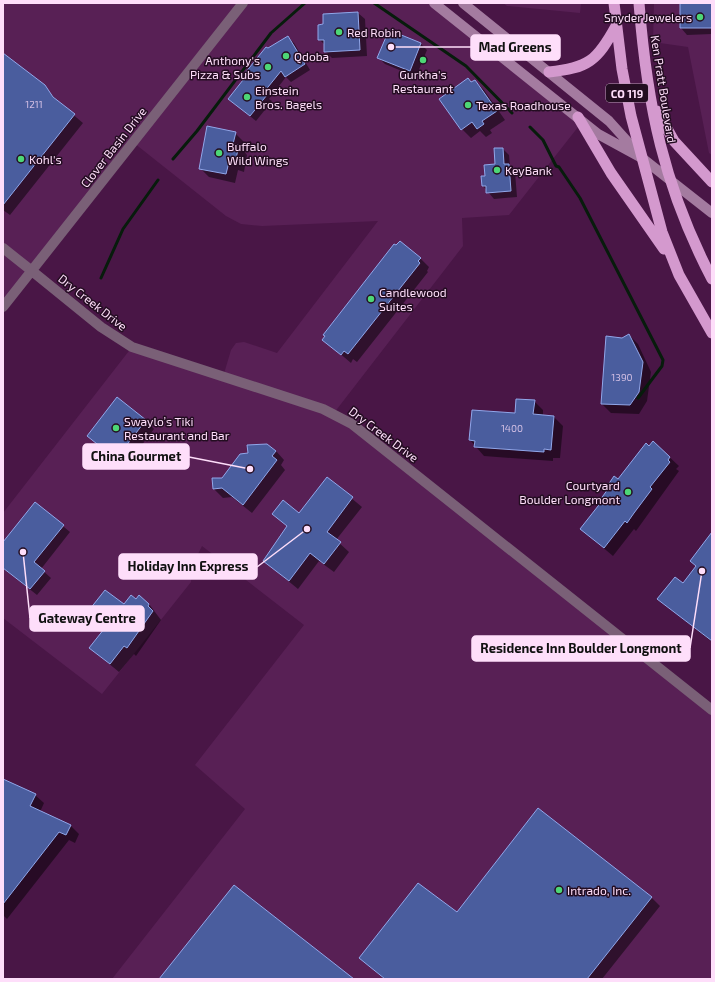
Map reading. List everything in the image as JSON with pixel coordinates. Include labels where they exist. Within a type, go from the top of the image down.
[{"type":"highway","name":"CO 119","points":[[614,3],[622,69],[654,206],[673,261],[696,307],[712,333]]},
{"type":"highway","name":"Ken Pratt Boulevard","points":[[639,3],[648,88],[654,124],[669,179]]},
{"type":"highway","points":[[549,72],[576,68],[586,64],[599,53],[616,26]]},
{"type":"highway","points":[[648,88],[660,119],[667,132],[712,182]]},
{"type":"highway","points":[[578,117],[611,173],[673,261]]},
{"type":"highway","name":"CO 119","points":[[669,179],[683,219],[712,279]]},
{"type":"main road","points":[[434,3],[598,134],[642,158],[712,213]]},
{"type":"main road","points":[[463,3],[609,120],[642,158]]},
{"type":"street","name":"Clover Basin Drive","points":[[3,307],[243,3]]},
{"type":"street","name":"Dry Creek Drive","points":[[3,248],[101,327],[132,347],[323,409],[352,424],[712,710]]},
{"type":"shaded area","points":[[3,3],[243,3],[3,307]]},
{"type":"shaded area","points":[[245,3],[433,3],[582,122],[509,215],[462,218],[463,246],[334,413],[712,710],[712,979],[112,979],[245,809],[195,765],[304,625],[202,546],[192,566],[191,582],[102,694],[3,618],[3,513],[132,347],[223,377],[231,350],[236,343],[244,342],[277,353],[378,221],[262,226],[241,224],[226,216],[134,143]]},
{"type":"shaded area","points":[[503,3],[581,3],[580,13],[507,6]]},
{"type":"shaded area","points":[[654,3],[712,3],[712,155],[709,153],[688,47],[653,42]]},
{"type":"building","points":[[680,3],[712,3],[712,28],[680,28]]},
{"type":"building","name":"Red Robin","points":[[358,12],[360,50],[324,52],[324,40],[318,40],[318,25],[323,24],[323,14]]},
{"type":"building","points":[[389,30],[421,43],[410,71],[377,58]]},
{"type":"building","points":[[288,36],[305,64],[285,77],[281,71],[264,92],[267,95],[250,116],[228,99],[243,80],[241,78],[266,47],[268,48]]},
{"type":"building","name":"Kohl's","points":[[3,53],[45,85],[53,97],[75,114],[3,205]]},
{"type":"building","name":"Texas Roadhouse","points":[[468,78],[471,82],[475,80],[497,111],[482,121],[484,124],[477,129],[472,122],[461,130],[439,99]]},
{"type":"building","name":"Buffalo Wild Wings","points":[[207,126],[236,132],[233,144],[239,145],[235,163],[229,162],[226,174],[199,169]]},
{"type":"building","name":"KeyBank","points":[[494,148],[503,148],[504,164],[509,164],[511,191],[486,193],[486,186],[482,186],[481,176],[485,176],[484,165],[495,164]]},
{"type":"building","name":"Candlewood Suites","points":[[400,241],[421,258],[418,261],[420,263],[348,354],[344,351],[341,355],[322,340],[325,336],[323,335],[394,244],[396,245]]},
{"type":"building","points":[[629,334],[643,362],[639,392],[630,405],[601,404],[606,336],[622,338]]},
{"type":"building","name":"Swaylo’s Tiki Restaurant and Bar","points":[[117,397],[146,420],[116,459],[87,436]]},
{"type":"building","points":[[516,399],[535,400],[533,414],[554,416],[551,450],[544,449],[544,452],[474,447],[475,441],[469,440],[472,410],[515,413]]},
{"type":"building","name":"Courtyard Boulder Longmont","points":[[653,441],[670,457],[668,460],[670,462],[650,487],[652,489],[627,523],[625,521],[604,548],[580,529],[602,501],[600,500],[608,489],[606,488],[614,476],[618,479],[646,443],[649,446]]},
{"type":"building","points":[[267,444],[276,451],[272,456],[277,460],[243,505],[222,488],[213,489],[212,478],[222,478],[240,454],[248,453],[247,445]]},
{"type":"building","points":[[327,477],[353,497],[327,532],[341,542],[324,564],[310,553],[289,581],[263,561],[287,526],[272,514],[283,500],[299,513]]},
{"type":"building","points":[[35,502],[64,525],[34,562],[45,571],[30,589],[3,568],[3,542]]},
{"type":"building","points":[[712,532],[712,641],[657,599],[675,577],[683,583],[696,566],[690,561]]},
{"type":"building","points":[[105,590],[124,604],[131,595],[136,599],[139,595],[149,604],[148,606],[153,611],[127,648],[124,646],[110,664],[89,648],[108,624],[90,609]]},
{"type":"building","points":[[3,779],[36,794],[30,806],[71,825],[66,835],[59,832],[3,904]]},
{"type":"building","name":"Intrado, Inc.","points":[[538,808],[652,897],[587,979],[385,979],[359,958],[418,883],[457,912]]},
{"type":"building","points":[[234,885],[354,979],[159,979]]},
{"type":"waterway","points":[[173,159],[197,131],[271,33],[305,3]]},
{"type":"waterway","points":[[374,3],[466,66],[512,113]]},
{"type":"waterway","points":[[530,127],[543,140],[556,166],[559,167],[580,198],[663,360],[662,366],[638,398]]},
{"type":"waterway","points":[[101,278],[123,229],[158,180]]},
{"type":"place","name":"Snyder Jewelers","points":[[700,17]]},
{"type":"place","name":"Red Robin","points":[[339,32]]},
{"type":"place","name":"Mad Greens","points":[[391,47]]},
{"type":"place","name":"Qdoba","points":[[286,56]]},
{"type":"place","name":"Gurkha's Restaurant","points":[[423,60]]},
{"type":"place","name":"Anthony's Pizza & Subs","points":[[268,67]]},
{"type":"place","name":"Einstein Bros. Bagels","points":[[247,97]]},
{"type":"place","name":"Texas Roadhouse","points":[[468,105]]},
{"type":"place","name":"Buffalo Wild Wings","points":[[219,153]]},
{"type":"place","name":"Kohl's","points":[[21,159]]},
{"type":"place","name":"KeyBank","points":[[497,170]]},
{"type":"place","name":"Candlewood Suites","points":[[371,299]]},
{"type":"place","name":"Swaylo’s Tiki Restaurant and Bar","points":[[116,428]]},
{"type":"place","name":"China Gourmet","points":[[250,469]]},
{"type":"place","name":"Courtyard Boulder Longmont","points":[[628,492]]},
{"type":"place","name":"Holiday Inn Express","points":[[307,529]]},
{"type":"place","name":"Gateway Centre","points":[[23,552]]},
{"type":"place","name":"Residence Inn Boulder Longmont","points":[[702,571]]},
{"type":"place","name":"Intrado, Inc.","points":[[559,890]]}]
